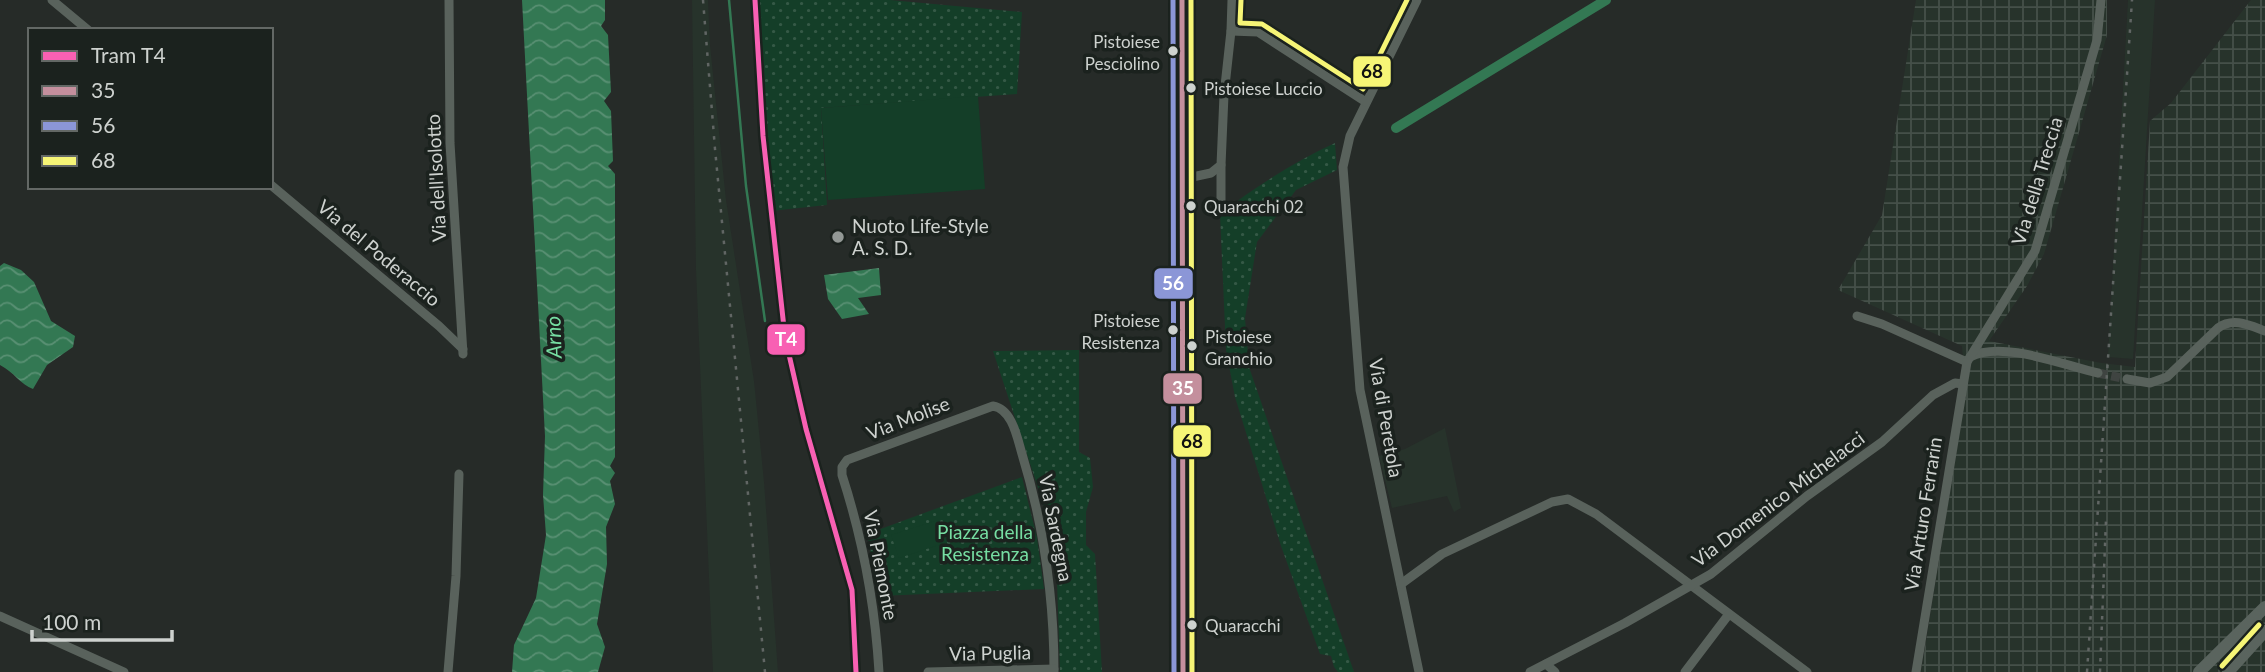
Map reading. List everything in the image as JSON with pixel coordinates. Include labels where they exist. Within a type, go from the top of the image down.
[{"type":"main road","points":[[1182,0],[1183,672]]},
{"type":"main road","points":[[2199,672],[2265,607]]},
{"type":"main road","points":[[2228,672],[2265,631]]},
{"type":"street","points":[[52,0],[86,28]]},
{"type":"street","name":"Via dell'Isolotto","points":[[449,0],[450,143],[463,351]]},
{"type":"street","points":[[1221,207],[1224,95],[1231,31],[1231,0]]},
{"type":"street","name":"Via di Peretola","points":[[1417,0],[1347,142],[1343,167],[1360,390],[1419,672]]},
{"type":"street","name":"Via della Treccia","points":[[1968,359],[2035,251],[2097,40],[2101,0]]},
{"type":"street","points":[[1231,31],[1258,32],[1366,102]]},
{"type":"street","points":[[1183,179],[1211,173],[1221,165]]},
{"type":"street","name":"Via del Poderaccio","points":[[273,187],[439,326],[463,351]]},
{"type":"street","points":[[1857,316],[1968,359],[1990,351],[2012,352],[2098,373]]},
{"type":"street","points":[[2127,379],[2150,383],[2167,377],[2218,328],[2227,323],[2242,323],[2265,331]]},
{"type":"street","name":"Via Arturo Ferrarin","points":[[1916,672],[1968,359]]},
{"type":"street","name":"Via Domenico Michelacci","points":[[1530,672],[1625,623],[1711,574],[1808,494],[1882,442],[1933,395],[1955,383],[1963,384]]},
{"type":"street","name":"Via Molise","points":[[842,467],[847,460],[989,406]]},
{"type":"street","name":"Via Sardegna","points":[[989,406],[1001,408],[1010,421],[1037,508],[1051,590],[1054,670]]},
{"type":"street","name":"Via Piemonte","points":[[842,467],[870,584],[879,672]]},
{"type":"street","points":[[448,672],[455,588],[459,474]]},
{"type":"street","points":[[1401,584],[1442,554],[1518,516],[1563,499],[1596,513],[1807,672]]},
{"type":"street","points":[[1685,672],[1729,614]]},
{"type":"street","points":[[0,616],[124,672]]},
{"type":"street","points":[[1546,664],[1555,672]]},
{"type":"street","name":"Via Puglia","points":[[928,672],[1054,670]]},
{"type":"shaded area","points":[[692,0],[708,0],[726,200],[754,381],[778,672],[713,672],[696,270]]},
{"type":"shaded area","points":[[1916,0],[2107,0],[2107,35],[2044,254],[2027,286],[1989,341],[2135,367],[2150,121],[2171,103],[2251,0],[2265,0],[2265,672],[1921,672],[1966,393],[1962,346],[1838,290],[1882,215]]},
{"type":"shaded area","points":[[2128,0],[2155,0],[2133,359],[2108,357]]},
{"type":"shaded area","points":[[1445,428],[1461,508],[1454,512],[1447,496],[1392,508],[1379,456],[1405,449]]},
{"type":"green space","points":[[755,0],[890,0],[1022,12],[1017,94],[821,108],[827,205],[771,211],[763,136]]},
{"type":"green space","points":[[978,96],[985,189],[828,200],[821,108]]},
{"type":"green space","points":[[1335,143],[1337,170],[1296,190],[1257,242],[1245,318],[1249,367],[1354,672],[1338,672],[1331,656],[1320,654],[1281,546],[1235,397],[1226,350],[1220,214],[1276,175]]},
{"type":"green space","points":[[1079,350],[1079,452],[1090,458],[1093,487],[1086,512],[1086,545],[1095,554],[1102,672],[1060,672],[1057,580],[1045,509],[993,351]]},
{"type":"green space","name":"Piazza della Resistenza","points":[[1022,477],[1037,538],[1044,589],[880,596],[867,534]]},
{"type":"green space","points":[[938,520],[945,543],[899,558],[891,535]]},
{"type":"water","name":"Arno","points":[[522,0],[605,0],[605,20],[601,26],[608,35],[611,92],[604,101],[611,111],[613,161],[608,166],[615,174],[615,457],[610,466],[615,473],[610,481],[615,504],[606,527],[607,564],[597,624],[605,647],[598,672],[512,672],[514,645],[536,598],[546,535],[543,495],[545,436]]},
{"type":"water","points":[[4,263],[21,270],[34,282],[51,321],[75,336],[73,347],[47,365],[33,389],[0,365],[0,266]]},
{"type":"water","points":[[879,268],[881,295],[858,298],[869,314],[842,319],[828,299],[824,275]]},
{"type":"waterway","points":[[729,0],[746,186],[765,321]]},
{"type":"waterway","points":[[1396,128],[1606,0]]},
{"type":"tunnel","points":[[2098,373],[2127,379]]},
{"type":"railway","points":[[703,0],[765,672]]},
{"type":"railway","points":[[2087,672],[2132,0]]},
{"type":"railway","points":[[2100,672],[2106,520]]},
{"type":"tram line","name":"T4","points":[[755,0],[763,136],[785,337],[806,429],[852,590],[856,672]]},
{"type":"transit line","name":"56","points":[[1173,0],[1174,672]]},
{"type":"transit line","name":"35","points":[[1182,0],[1183,672]]},
{"type":"transit line","name":"68","points":[[1191,0],[1192,672]]},
{"type":"transit line","name":"68","points":[[1241,0],[1240,23],[1262,24],[1363,89],[1407,0]]},
{"type":"transit line","name":"68","points":[[2222,666],[2259,625]]},
{"type":"place","name":"Pistoiese Pesciolino","points":[[1173,51]]},
{"type":"place","name":"Pistoiese Luccio","points":[[1191,88]]},
{"type":"place","name":"Quaracchi 02","points":[[1191,206]]},
{"type":"place","name":"Nuoto Life-Style A. S. D.","points":[[838,237]]},
{"type":"place","name":"Pistoiese Resistenza","points":[[1173,330]]},
{"type":"place","name":"Pistoiese Granchio","points":[[1192,346]]},
{"type":"place","name":"Quaracchi","points":[[1192,625]]}]
